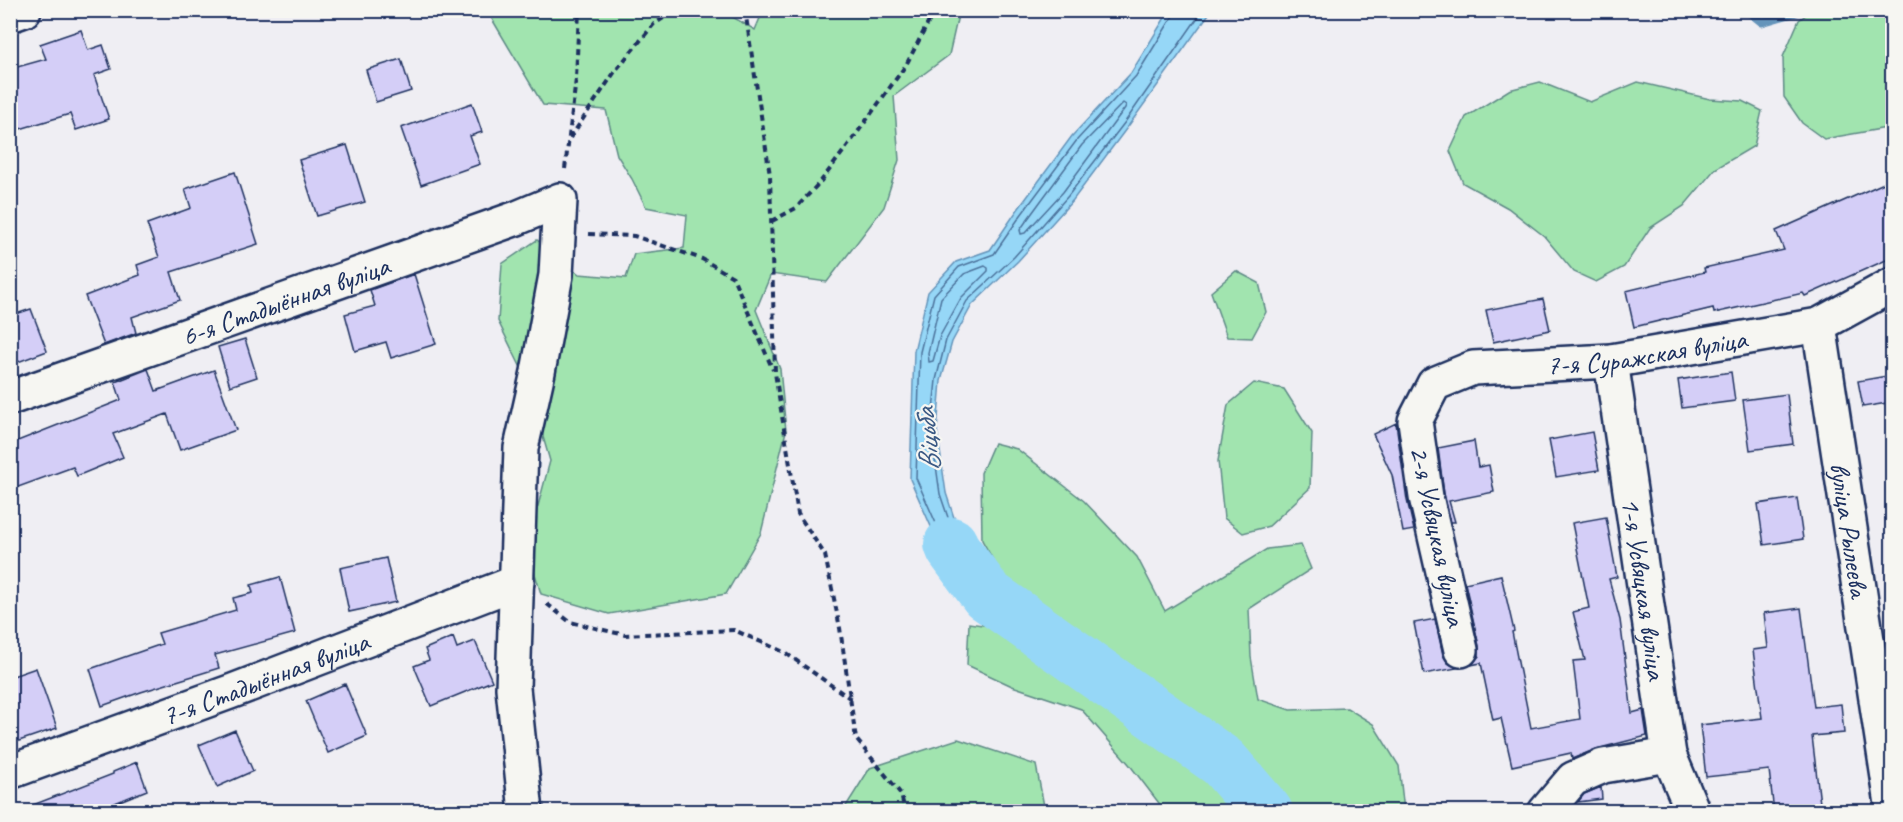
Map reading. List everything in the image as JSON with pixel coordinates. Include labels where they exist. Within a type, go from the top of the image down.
[{"type":"street","points":[[10,15],[24,10]]},
{"type":"street","points":[[526,812],[513,688],[521,448],[556,275],[561,200]]},
{"type":"street","name":"6-я Стадыённая вуліца","points":[[10,398],[517,218],[561,200]]},
{"type":"street","name":"7-я Суражская вуліца","points":[[1415,422],[1434,384],[1473,368],[1611,361],[1820,325],[1893,285]]},
{"type":"street","name":"вуліца Рылеева","points":[[1820,325],[1893,804]]},
{"type":"street","name":"1-я Усвяцкая вуліца","points":[[1611,361],[1669,755],[1693,812]]},
{"type":"street","name":"2-я Усвяцкая вуліца","points":[[1415,422],[1426,497],[1461,650]]},
{"type":"street","name":"7-я Стадыённая вуліца","points":[[10,772],[230,692],[517,582]]},
{"type":"street","points":[[1545,812],[1573,779],[1603,766],[1669,755]]},
{"type":"path","points":[[561,200],[576,79],[579,10]]},
{"type":"path","points":[[568,140],[616,70],[654,24],[676,10]]},
{"type":"path","points":[[745,10],[770,175],[774,373],[798,514],[825,555],[840,628],[856,739],[901,794],[905,812]]},
{"type":"path","points":[[772,221],[796,208],[821,181],[906,65],[935,10]]},
{"type":"path","points":[[558,232],[634,236],[702,259],[733,277],[774,373]]},
{"type":"path","points":[[517,582],[570,622],[625,635],[734,630],[784,652],[850,699]]},
{"type":"green space","points":[[494,10],[724,10],[755,30],[763,11],[959,11],[949,55],[894,96],[899,160],[884,207],[827,282],[771,274],[756,310],[780,369],[786,431],[761,533],[726,594],[609,614],[541,594],[527,547],[550,461],[526,378],[498,321],[502,264],[537,240],[579,274],[626,278],[634,254],[684,248],[687,215],[646,207],[617,155],[606,110],[543,105],[492,19]]},
{"type":"green space","points":[[1811,11],[1892,11],[1892,127],[1824,139],[1802,123],[1784,97],[1783,57],[1799,20]]},
{"type":"green space","points":[[1540,82],[1590,102],[1638,82],[1710,99],[1742,101],[1762,111],[1754,146],[1715,169],[1684,206],[1650,228],[1624,267],[1596,282],[1574,272],[1544,236],[1508,208],[1463,183],[1450,151],[1466,117],[1509,90]]},
{"type":"green space","points":[[1236,271],[1259,283],[1266,312],[1252,338],[1227,337],[1211,292]]},
{"type":"green space","points":[[1254,383],[1284,389],[1312,433],[1310,488],[1269,526],[1243,533],[1224,518],[1218,461],[1228,405]]},
{"type":"green space","points":[[994,443],[1017,449],[1084,501],[1137,557],[1165,611],[1267,549],[1301,545],[1311,569],[1249,609],[1251,657],[1258,699],[1290,710],[1347,708],[1373,724],[1399,766],[1404,811],[1165,811],[1129,764],[1081,709],[1012,686],[967,665],[969,623],[989,626],[1006,619],[1010,590],[982,540],[981,473]]},
{"type":"green space","points":[[958,739],[1036,765],[1045,811],[843,811],[870,768]]},
{"type":"water","points":[[1169,11],[1211,11],[1073,200],[1018,261],[972,305],[952,342],[941,381],[937,430],[946,493],[960,536],[983,563],[999,595],[988,615],[945,558],[910,479],[914,351],[928,292],[956,262],[990,250],[1072,136],[1131,73]]},
{"type":"building","points":[[81,30],[88,50],[103,45],[111,69],[94,75],[109,119],[76,130],[70,114],[10,132],[10,69],[46,59],[40,44]]},
{"type":"building","points":[[401,59],[411,91],[376,102],[366,70]]},
{"type":"building","points":[[472,103],[482,132],[470,136],[480,164],[421,185],[401,128]]},
{"type":"building","points":[[347,145],[365,202],[317,216],[299,160]]},
{"type":"building","points":[[235,172],[258,244],[171,272],[180,300],[132,317],[136,333],[104,345],[85,296],[140,275],[137,265],[159,257],[147,224],[191,208],[185,189]]},
{"type":"building","points":[[1893,179],[1893,257],[1805,296],[1803,293],[1714,313],[1713,308],[1634,327],[1626,291],[1705,272],[1704,268],[1784,250],[1776,231]]},
{"type":"building","points":[[414,274],[436,344],[391,358],[386,342],[355,351],[345,314],[375,306],[370,290]]},
{"type":"building","points":[[1543,299],[1550,330],[1493,342],[1486,310]]},
{"type":"building","points":[[31,309],[47,351],[10,365],[10,316]]},
{"type":"building","points":[[245,339],[257,377],[230,386],[218,347]]},
{"type":"building","points":[[148,369],[156,391],[214,370],[236,430],[180,450],[167,414],[113,434],[123,457],[77,476],[73,467],[10,490],[10,444],[121,400],[115,382]]},
{"type":"building","points":[[1731,372],[1735,401],[1682,408],[1678,380]]},
{"type":"building","points":[[1893,375],[1893,402],[1863,407],[1858,381]]},
{"type":"building","points":[[1787,394],[1793,444],[1750,450],[1743,400]]},
{"type":"building","points":[[1396,423],[1407,500],[1414,530],[1403,532],[1392,475],[1373,434]]},
{"type":"building","points":[[1592,432],[1599,470],[1556,477],[1549,440]]},
{"type":"building","points":[[1474,441],[1478,467],[1489,465],[1494,492],[1449,501],[1455,522],[1451,522],[1444,494],[1438,448]]},
{"type":"building","points":[[1797,498],[1803,539],[1764,545],[1758,504]]},
{"type":"building","points":[[1606,517],[1617,577],[1609,579],[1620,620],[1632,713],[1643,710],[1647,736],[1596,749],[1572,759],[1571,753],[1512,766],[1501,718],[1493,720],[1481,663],[1471,665],[1479,656],[1479,646],[1465,583],[1501,575],[1514,631],[1512,632],[1531,728],[1580,719],[1573,661],[1585,660],[1573,612],[1589,608],[1572,523]]},
{"type":"building","points":[[386,558],[396,602],[349,612],[340,568]]},
{"type":"building","points":[[280,577],[295,633],[215,655],[219,668],[102,706],[90,669],[162,644],[158,633],[236,610],[233,598],[253,593],[251,585]]},
{"type":"building","points":[[1801,608],[1814,707],[1841,704],[1844,733],[1812,736],[1821,812],[1774,812],[1769,770],[1706,777],[1700,725],[1762,718],[1753,650],[1768,648],[1764,613]]},
{"type":"building","points":[[1435,619],[1443,655],[1448,663],[1457,668],[1424,674],[1414,623]]},
{"type":"building","points":[[453,637],[457,648],[475,641],[492,681],[431,706],[414,666],[429,660],[425,649]]},
{"type":"building","points":[[36,668],[57,728],[16,742],[10,725],[10,677]]},
{"type":"building","points":[[345,684],[367,736],[328,753],[306,701]]},
{"type":"building","points":[[235,730],[253,771],[217,787],[199,745]]},
{"type":"building","points":[[137,762],[147,790],[115,803],[118,812],[20,812],[20,810],[113,774]]},
{"type":"building","points":[[1601,787],[1602,799],[1578,802],[1584,794]]},
{"type":"waterway","points":[[1747,10],[1762,22],[1803,10]]},
{"type":"waterway","name":"Віцьба","points":[[951,544],[987,595],[1223,762],[1266,812]]}]
